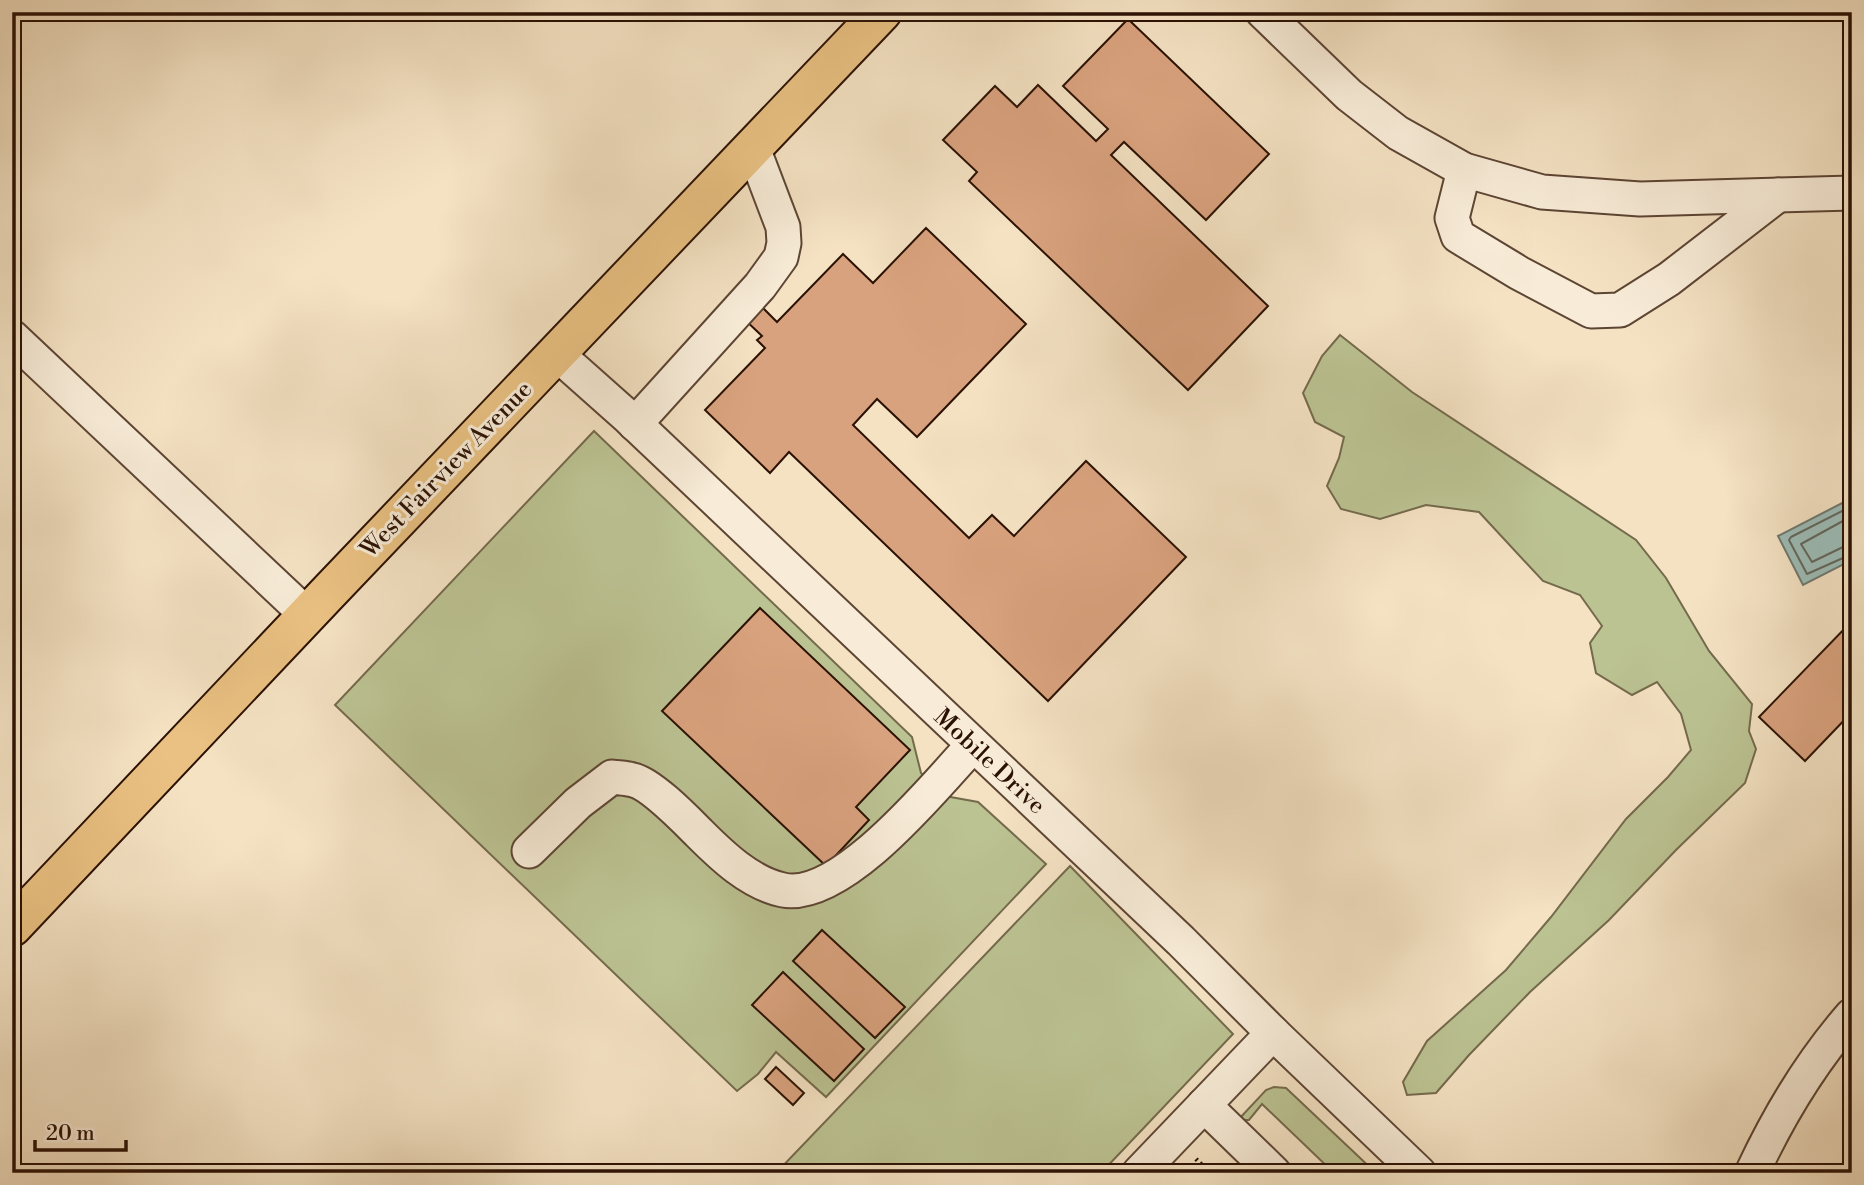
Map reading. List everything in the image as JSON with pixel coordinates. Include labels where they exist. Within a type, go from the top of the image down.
[{"type":"main road","name":"West Fairview Avenue","points":[[12,927],[882,12]]},
{"type":"street","points":[[1264,12],[1349,95],[1398,132],[1464,170],[1542,192],[1640,199],[1850,196]]},
{"type":"street","points":[[635,424],[760,286],[781,257],[783,227],[752,148]]},
{"type":"street","points":[[1464,170],[1452,218],[1458,236],[1591,311],[1620,310],[1630,304],[1669,279],[1777,195]]},
{"type":"street","points":[[12,337],[307,615]]},
{"type":"street","name":"Mobile Drive","points":[[557,354],[635,424],[1181,941],[1419,1173]]},
{"type":"street","points":[[529,851],[578,803],[612,777],[636,780],[675,809],[724,858],[760,881],[784,890],[810,889],[842,873],[886,838],[973,745]]},
{"type":"street","points":[[1752,1173],[1772,1129],[1800,1082],[1831,1038],[1852,1014]]},
{"type":"street","points":[[1139,1173],[1273,1033]]},
{"type":"street","points":[[1204,1105],[1274,1173]]},
{"type":"green space","points":[[1340,335],[1412,392],[1636,540],[1666,578],[1709,651],[1752,704],[1749,731],[1756,749],[1745,783],[1609,920],[1530,992],[1436,1093],[1407,1095],[1403,1082],[1427,1041],[1506,970],[1551,917],[1626,819],[1691,750],[1681,714],[1657,682],[1632,695],[1596,673],[1590,643],[1602,626],[1580,595],[1543,581],[1479,512],[1426,505],[1380,519],[1341,509],[1327,486],[1339,458],[1344,437],[1315,422],[1303,393],[1322,356]]},
{"type":"green space","points":[[594,431],[912,737],[921,773],[945,796],[978,802],[1046,864],[826,1097],[776,1052],[758,1074],[737,1091],[335,705]]},
{"type":"green space","points":[[1070,866],[1233,1034],[1101,1173],[776,1173]]},
{"type":"green space","points":[[1274,1087],[1286,1088],[1376,1173],[1334,1173],[1262,1104],[1249,1120],[1238,1120],[1266,1090]]},
{"type":"water","points":[[1852,498],[1852,560],[1803,585],[1778,536]]},
{"type":"building","points":[[1128,19],[1269,154],[1206,220],[1124,142],[1111,155],[1268,306],[1188,390],[969,181],[977,172],[943,140],[995,86],[1017,107],[1038,85],[1096,141],[1108,129],[1063,86]]},
{"type":"building","points":[[926,228],[1026,324],[917,437],[877,399],[853,425],[969,538],[992,515],[1014,536],[1086,461],[1186,557],[1048,701],[789,452],[770,473],[705,410],[765,348],[757,340],[762,336],[742,317],[757,302],[777,322],[843,254],[873,283]]},
{"type":"building","points":[[760,608],[910,750],[856,807],[869,820],[826,866],[662,711]]},
{"type":"building","points":[[1851,622],[1852,712],[1805,761],[1759,717]]},
{"type":"building","points":[[822,930],[905,1007],[875,1038],[793,961]]},
{"type":"building","points":[[783,972],[864,1049],[834,1081],[752,1005]]},
{"type":"building","points":[[776,1067],[804,1093],[793,1105],[765,1079]]}]
